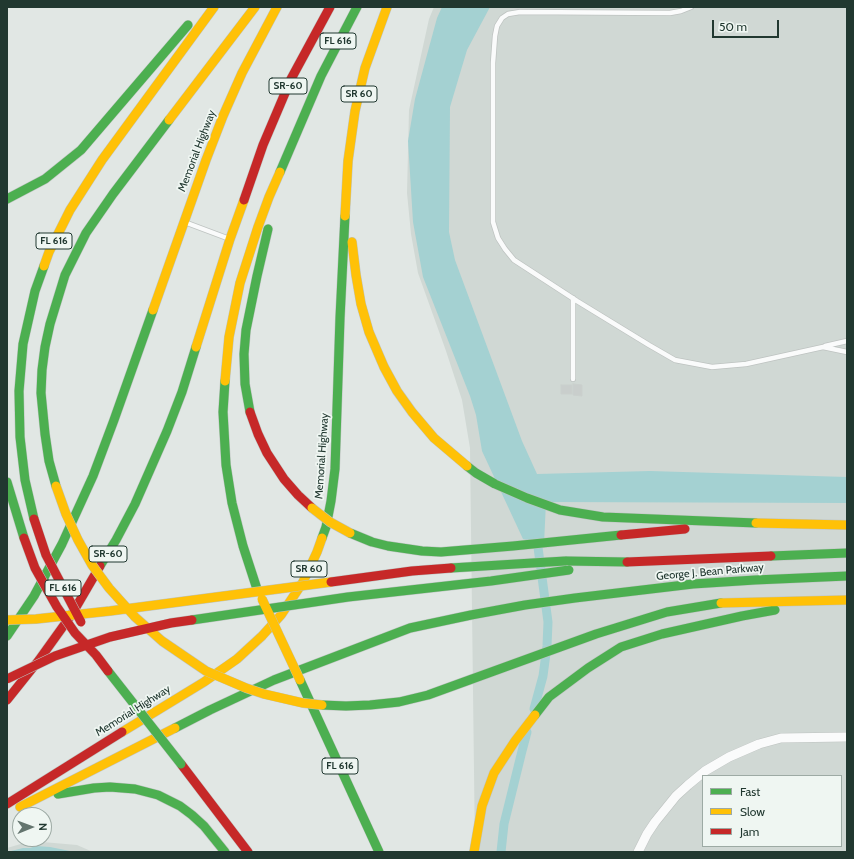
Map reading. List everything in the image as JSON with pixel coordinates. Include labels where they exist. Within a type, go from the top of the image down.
[{"type":"main road","points":[[7,199],[46,179],[81,150],[204,7]]},
{"type":"main road","name":"FL 616","points":[[214,7],[102,160],[74,204],[49,252],[35,291],[22,344],[19,391],[20,437],[25,480],[34,519],[46,555],[86,631],[96,655],[182,764],[248,852]]},
{"type":"main road","points":[[255,7],[113,194],[86,233],[65,275],[50,324],[43,362],[41,393],[49,461],[56,486],[66,514],[92,565],[109,588],[135,617],[162,641],[206,671],[246,688],[264,694],[303,703],[346,706],[399,702],[428,695],[596,634],[667,612],[720,603],[847,601]]},
{"type":"main road","name":"Memorial Highway","points":[[7,636],[34,596],[62,544],[93,476],[223,116],[242,73],[276,7]]},
{"type":"main road","name":"SR-60","points":[[7,700],[39,660],[72,614],[116,540],[135,504],[168,430],[182,392],[230,239],[272,122],[304,53],[330,7]]},
{"type":"main road","name":"FL 616","points":[[357,7],[321,76],[293,138],[269,197],[247,259],[234,310],[226,365],[223,412],[226,465],[232,503],[243,546],[258,589],[379,852]]},
{"type":"main road","name":"Memorial Highway","points":[[7,804],[204,682],[238,659],[281,615],[303,582],[317,552],[326,527],[332,501],[340,318],[351,136],[360,89],[375,39],[388,7]]},
{"type":"main road","points":[[293,138],[270,220],[246,330],[244,354],[245,384],[250,412],[267,453],[284,479],[312,508],[330,522],[350,532],[380,544],[422,552],[441,552],[513,546],[574,539],[763,523]]},
{"type":"main road","points":[[347,184],[355,268],[361,304],[369,332],[384,367],[397,391],[412,412],[434,438],[476,473],[495,484],[543,505],[560,510],[603,517],[847,525]]},
{"type":"main road","points":[[7,482],[24,538],[46,588],[75,633],[96,655]]},
{"type":"main road","name":"George J. Bean Parkway","points":[[627,562],[847,553]]},
{"type":"main road","points":[[7,620],[110,611],[412,571],[567,560],[627,562]]},
{"type":"main road","points":[[7,679],[80,646],[110,637],[171,623],[341,598],[483,582],[627,562]]},
{"type":"main road","name":"George J. Bean Parkway","points":[[31,802],[210,710],[274,680],[315,663],[410,628],[525,605],[575,598],[693,584],[763,579],[847,576]]},
{"type":"main road","points":[[474,852],[482,806],[494,773],[515,741],[549,698],[588,668],[621,647],[662,634],[742,616],[847,601]]},
{"type":"main road","points":[[7,812],[49,796],[94,788],[122,788],[147,792],[169,800],[192,815],[204,826],[225,852]]},
{"type":"street","points":[[638,852],[647,834],[671,802],[696,778],[723,760],[751,747],[781,738],[847,737]]},
{"type":"lane","points":[[691,7],[670,13],[520,12],[506,15],[499,22],[495,36],[493,62],[493,222],[498,238],[514,260],[675,360],[712,367],[746,364],[847,341]]},
{"type":"lane","points":[[184,222],[230,239]]},
{"type":"lane","points":[[573,298],[573,379]]},
{"type":"lane","points":[[823,347],[847,352]]},
{"type":"shaded area","points":[[434,7],[847,7],[847,852],[475,852],[470,448],[462,400],[418,273],[411,234],[407,193],[409,110],[429,19]]},
{"type":"shaded area","points":[[52,843],[77,845],[93,852],[7,852],[7,848],[12,847],[52,847]]},
{"type":"water","points":[[442,7],[490,7],[467,50],[450,107],[449,232],[455,260],[522,441],[537,474],[650,471],[847,477],[847,503],[546,502],[544,544],[523,539],[482,451],[476,415],[470,396],[423,277],[413,222],[408,141],[415,99],[437,18]]},
{"type":"water","points":[[50,847],[75,852],[7,852],[30,848]]},
{"type":"building","points":[[573,384],[582,385],[582,396],[573,395]]},
{"type":"building","points":[[561,385],[572,385],[572,394],[561,394]]},
{"type":"waterway","points":[[534,709],[543,676],[547,646],[548,622],[537,540]]},
{"type":"waterway","points":[[501,852],[504,824],[527,732]]},
{"type":"traffic: fast","points":[[280,172],[321,76],[357,7]]},
{"type":"traffic: fast","points":[[7,199],[45,179],[81,150],[188,25]]},
{"type":"traffic: fast","points":[[56,486],[49,461],[41,393],[45,347],[50,324],[65,275],[86,233],[113,194],[169,120]]},
{"type":"traffic: fast","points":[[322,538],[326,527],[331,501],[335,469],[345,216]]},
{"type":"traffic: fast","points":[[250,412],[245,384],[244,354],[246,330],[268,229]]},
{"type":"traffic: fast","points":[[34,519],[25,480],[20,437],[19,391],[23,344],[35,291],[44,266]]},
{"type":"traffic: fast","points":[[7,636],[34,596],[62,544],[93,476],[153,310]]},
{"type":"traffic: fast","points":[[100,566],[135,504],[167,431],[182,392],[196,347]]},
{"type":"traffic: fast","points":[[225,381],[223,412],[226,465],[232,503],[243,546],[257,589]]},
{"type":"traffic: fast","points":[[467,466],[495,484],[560,510],[603,517],[756,523]]},
{"type":"traffic: fast","points":[[7,482],[24,538]]},
{"type":"traffic: fast","points":[[350,533],[372,542],[388,546],[441,552],[621,535]]},
{"type":"traffic: fast","points":[[771,556],[847,553]]},
{"type":"traffic: fast","points":[[451,568],[565,561]]},
{"type":"traffic: fast","points":[[567,561],[627,562]]},
{"type":"traffic: fast","points":[[192,620],[348,597],[491,581],[569,570]]},
{"type":"traffic: fast","points":[[575,598],[693,584],[847,576]]},
{"type":"traffic: fast","points":[[175,728],[274,680],[410,628],[525,605],[575,598]]},
{"type":"traffic: fast","points":[[322,705],[370,705],[399,702],[428,695],[596,634],[667,612],[721,603]]},
{"type":"traffic: fast","points":[[535,715],[549,697],[588,668],[621,647],[662,634],[775,610]]},
{"type":"traffic: fast","points":[[108,671],[181,764]]},
{"type":"traffic: fast","points":[[300,680],[379,852]]},
{"type":"traffic: fast","points":[[58,794],[110,787],[135,789],[158,795],[180,806],[192,815],[204,826],[225,852]]},
{"type":"traffic: slow","points":[[44,266],[49,252],[70,210],[102,160],[214,7]]},
{"type":"traffic: slow","points":[[169,120],[255,7]]},
{"type":"traffic: slow","points":[[153,310],[223,116],[242,73],[277,7]]},
{"type":"traffic: slow","points":[[345,216],[348,161],[355,111],[365,68],[387,7]]},
{"type":"traffic: slow","points":[[225,381],[229,337],[240,283],[258,227],[280,172]]},
{"type":"traffic: slow","points":[[196,347],[230,239],[244,200]]},
{"type":"traffic: slow","points":[[352,242],[361,304],[369,332],[384,367],[397,391],[412,412],[434,438],[467,466]]},
{"type":"traffic: slow","points":[[56,486],[66,514],[92,565],[109,588],[135,617],[162,641],[206,671],[246,688],[264,694],[303,703],[322,705]]},
{"type":"traffic: slow","points":[[312,508],[330,522],[350,533]]},
{"type":"traffic: slow","points":[[756,523],[847,525]]},
{"type":"traffic: slow","points":[[122,732],[204,682],[237,659],[262,636],[281,615],[303,582],[322,538]]},
{"type":"traffic: slow","points":[[7,620],[36,619],[110,611],[331,582]]},
{"type":"traffic: slow","points":[[262,599],[300,680]]},
{"type":"traffic: slow","points":[[721,603],[847,600]]},
{"type":"traffic: slow","points":[[474,852],[482,806],[494,773],[515,741],[535,715]]},
{"type":"traffic: slow","points":[[20,807],[175,728]]},
{"type":"traffic: jam","points":[[244,200],[263,145],[291,79],[330,7]]},
{"type":"traffic: jam","points":[[250,412],[267,453],[284,479],[312,508]]},
{"type":"traffic: jam","points":[[34,519],[46,555],[81,622]]},
{"type":"traffic: jam","points":[[621,535],[685,529]]},
{"type":"traffic: jam","points":[[24,538],[35,568],[57,607],[75,633],[96,655],[108,671]]},
{"type":"traffic: jam","points":[[627,562],[771,556]]},
{"type":"traffic: jam","points":[[7,700],[39,660],[72,614],[100,566]]},
{"type":"traffic: jam","points":[[331,582],[412,571],[451,568]]},
{"type":"traffic: jam","points":[[7,679],[55,656],[110,637],[171,623],[192,620]]},
{"type":"traffic: jam","points":[[7,804],[122,732]]},
{"type":"traffic: jam","points":[[181,764],[248,852]]}]
